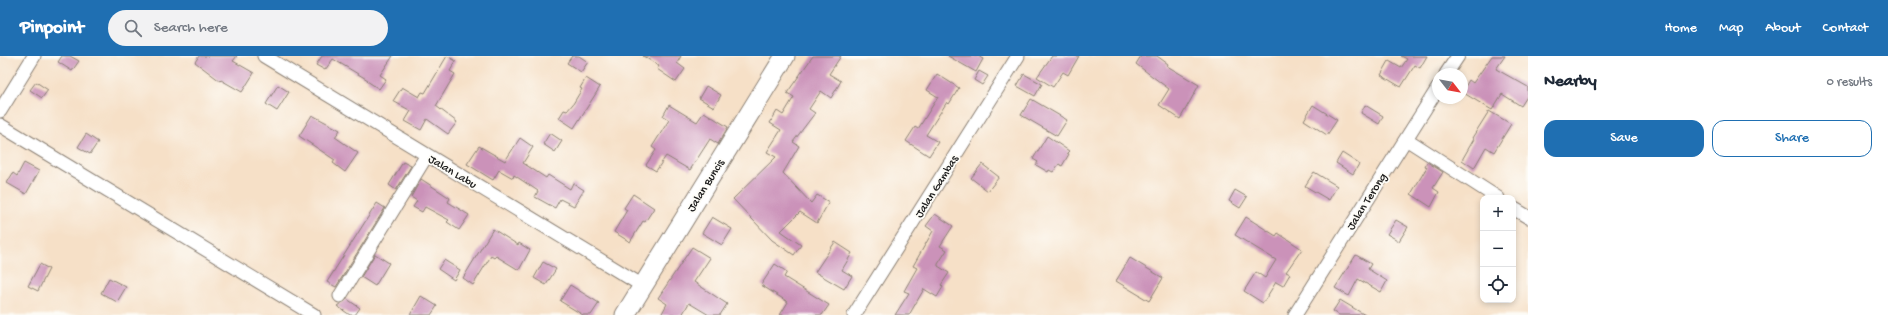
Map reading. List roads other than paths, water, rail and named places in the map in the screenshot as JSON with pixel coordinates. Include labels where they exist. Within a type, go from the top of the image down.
[{"type":"street","points":[[0,111],[34,56]]},
{"type":"street","name":"Jalan Labu","points":[[264,56],[643,286]]},
{"type":"street","name":"Jalan Buncis","points":[[625,315],[785,56]]},
{"type":"street","name":"Jalan Gambas","points":[[854,315],[1018,56]]},
{"type":"street","points":[[1450,68],[1458,56]]},
{"type":"street","name":"Jalan Terong","points":[[1295,315],[1432,97]]},
{"type":"street","points":[[0,125],[314,315]]},
{"type":"street","points":[[1406,138],[1493,195]]},
{"type":"street","points":[[340,296],[427,155]]},
{"type":"street","points":[[1516,210],[1528,217]]}]
